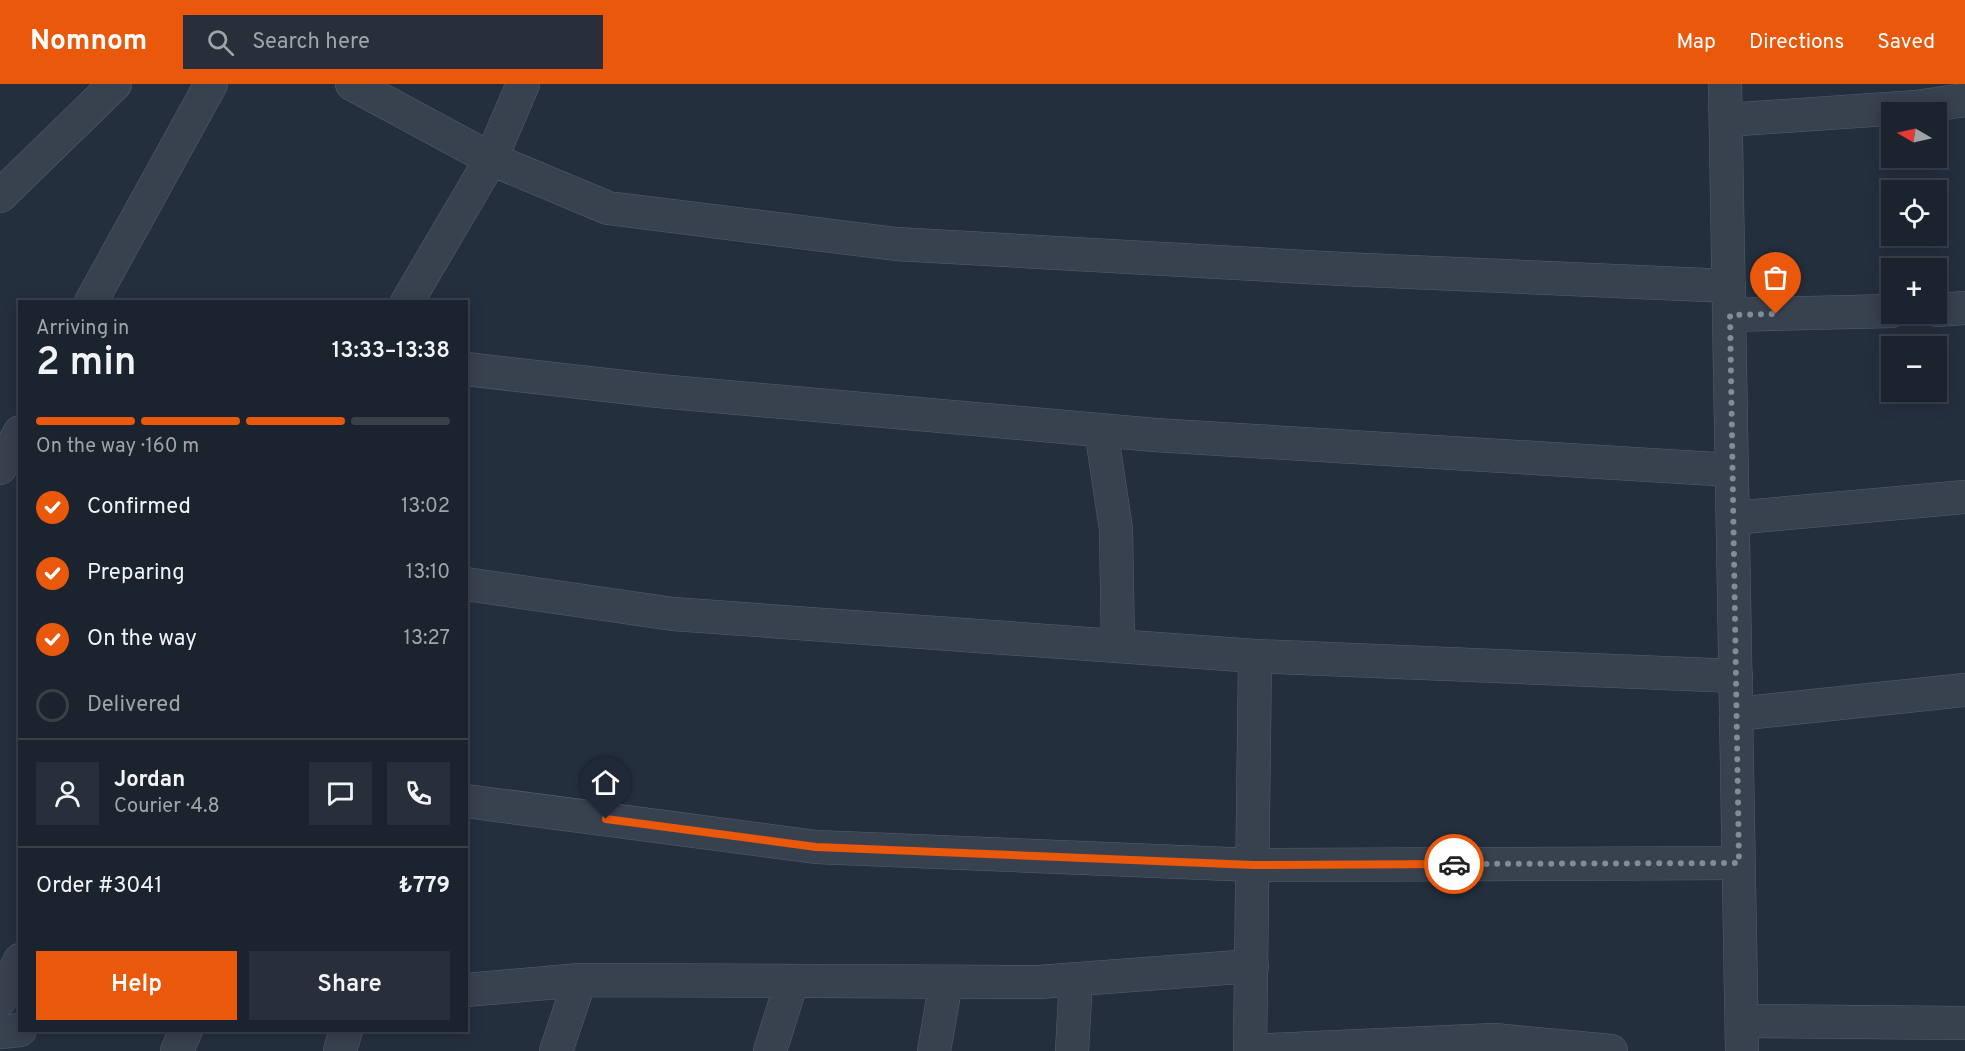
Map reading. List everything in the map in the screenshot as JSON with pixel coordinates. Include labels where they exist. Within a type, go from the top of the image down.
[{"type":"street","points":[[0,196],[115,84]]},
{"type":"street","points":[[92,300],[211,84]]},
{"type":"street","points":[[352,84],[491,159],[608,208],[896,244],[1342,269],[1729,301],[1881,310]]},
{"type":"street","points":[[408,300],[491,159],[523,84]]},
{"type":"street","points":[[1725,84],[1742,1036],[1965,1023]]},
{"type":"street","points":[[1726,120],[1916,107],[1965,100]]},
{"type":"street","points":[[1947,309],[1965,308]]},
{"type":"street","points":[[468,369],[659,392],[1101,430],[1732,470]]},
{"type":"street","points":[[1101,430],[1116,529],[1118,646]]},
{"type":"street","points":[[0,468],[18,436]]},
{"type":"street","points":[[1733,518],[1965,497]]},
{"type":"street","points":[[468,584],[673,614],[1255,656],[1736,676]]},
{"type":"street","points":[[1255,656],[1250,1051],[1493,1045],[1611,1051]]},
{"type":"street","points":[[1736,714],[1965,690]]},
{"type":"street","points":[[468,801],[816,847],[1253,865],[1739,863]]},
{"type":"street","points":[[0,1000],[18,964]]},
{"type":"street","points":[[468,990],[580,980],[1039,982],[1252,966]]},
{"type":"street","points":[[556,1051],[580,980]]},
{"type":"street","points":[[1072,1051],[1076,980]]},
{"type":"street","points":[[770,1051],[792,981]]},
{"type":"street","points":[[934,1051],[946,982]]},
{"type":"street","points":[[0,1032],[18,1030]]},
{"type":"street","points":[[177,1051],[185,1032]]},
{"type":"street","points":[[340,1051],[345,1032]]},
{"type":"way so far","points":[[1454,864],[1739,863],[1730,315],[1776,314]]},
{"type":"route","points":[[606,819],[816,847],[1253,865],[1454,864]]}]
